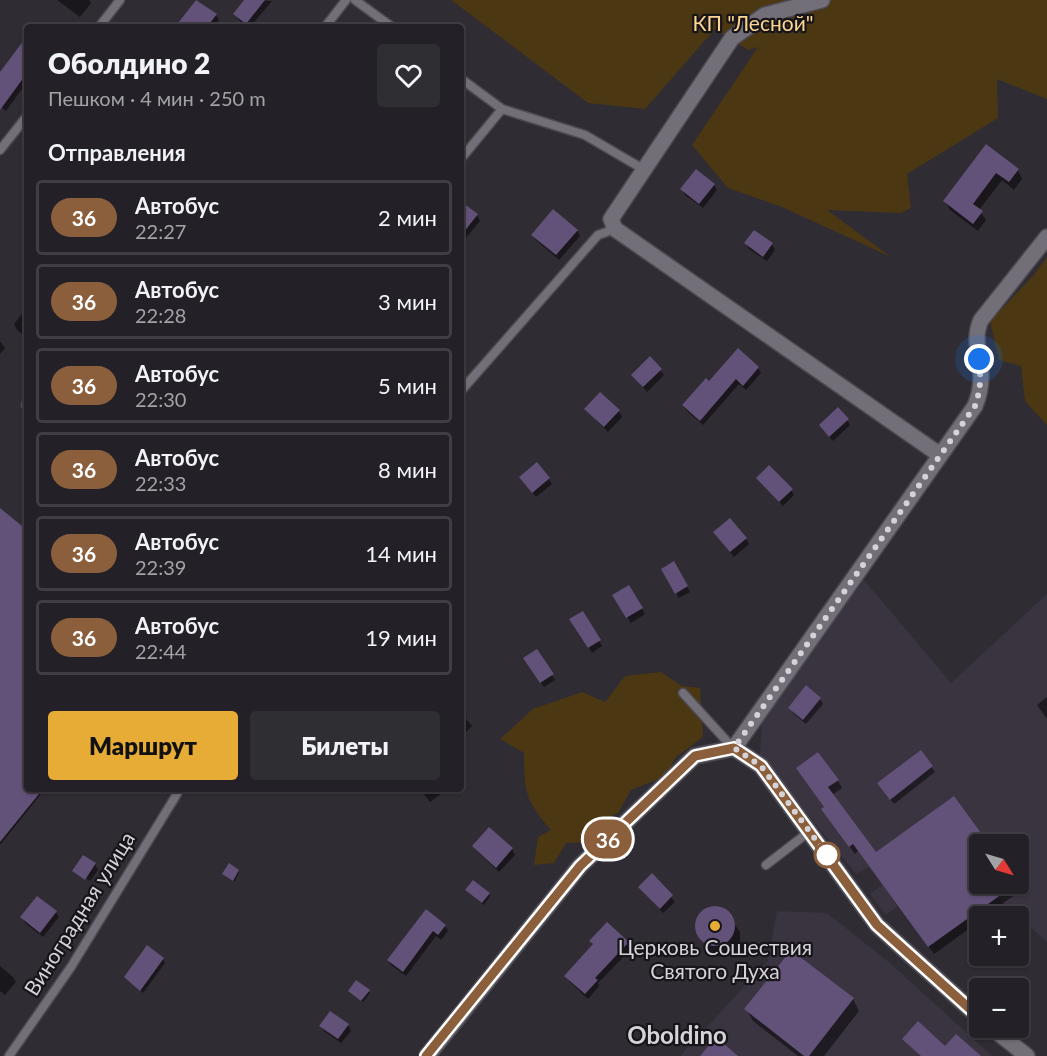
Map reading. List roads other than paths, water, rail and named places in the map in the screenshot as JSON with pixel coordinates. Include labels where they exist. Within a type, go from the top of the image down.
[{"type":"street","points":[[817,1],[765,15],[732,38],[611,219],[615,230],[940,455]]},
{"type":"street","points":[[426,1056],[580,866],[695,756],[734,748],[975,406],[980,392],[981,376],[976,330],[981,320],[1047,237]]},
{"type":"street","points":[[734,748],[761,766],[877,925],[969,1008]]},
{"type":"street","points":[[1004,1038],[1027,1056]]},
{"type":"lane","points":[[101,24],[120,0]]},
{"type":"lane","points":[[326,24],[346,0]]},
{"type":"lane","points":[[355,0],[388,24]]},
{"type":"lane","points":[[464,81],[502,109],[585,135],[644,169]]},
{"type":"lane","points":[[464,155],[502,109]]},
{"type":"lane","points":[[0,150],[24,120]]},
{"type":"lane","points":[[464,387],[597,235],[615,230]]},
{"type":"lane","points":[[683,693],[734,748]]},
{"type":"lane","name":"Виноградная улица","points":[[9,1056],[71,967],[178,792]]},
{"type":"lane","points":[[766,865],[810,831]]},
{"type":"place","name":"Церковь Сошествия Святого Духа","points":[[715,926]]},
{"type":"district","name":"Oboldino","points":[[677,1036]]},
{"type":"park label","name":"КП \"Лесной\"","points":[[753,24]]}]
